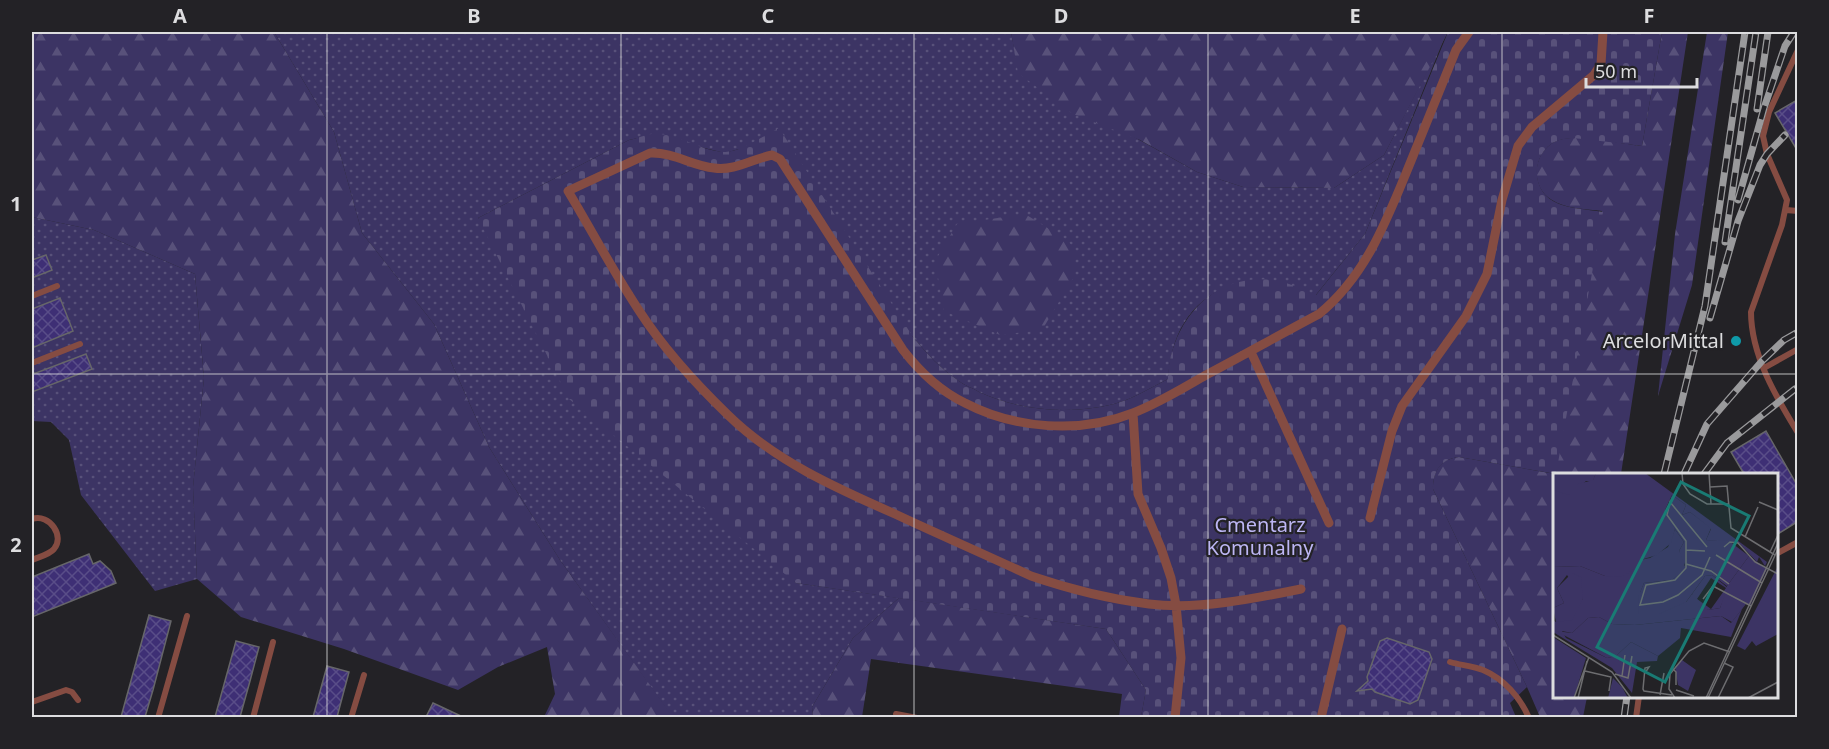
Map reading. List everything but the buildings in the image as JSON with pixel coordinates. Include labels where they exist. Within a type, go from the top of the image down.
[{"type":"street","points":[[1301,589],[1213,603],[1176,605],[1150,604],[1108,597],[1031,576],[824,483],[752,436],[729,416],[663,345],[640,313],[568,191],[650,153],[661,153],[711,168],[723,169],[772,155],[780,159],[903,351],[918,369],[939,387],[964,403],[1012,421],[1040,425],[1087,424],[1133,413],[1319,314],[1354,277],[1374,245],[1391,210],[1456,50],[1468,32]]},
{"type":"street","points":[[1370,518],[1392,431],[1402,406],[1466,316],[1487,274],[1502,200],[1518,146],[1532,127],[1594,75],[1601,64],[1603,32]]},
{"type":"street","points":[[1251,352],[1329,523]]},
{"type":"street","points":[[1133,413],[1138,494],[1161,548],[1171,578],[1176,605],[1181,658],[1174,717]]},
{"type":"street","points":[[1321,717],[1342,629]]},
{"type":"lane","points":[[1797,50],[1769,112],[1763,136],[1767,154],[1787,200],[1786,210],[1751,312],[1754,338],[1764,368],[1797,433]]},
{"type":"lane","points":[[1786,210],[1797,211]]},
{"type":"lane","points":[[32,296],[57,286]]},
{"type":"lane","points":[[32,363],[80,344]]},
{"type":"lane","points":[[1764,368],[1797,349]]},
{"type":"lane","points":[[32,519],[45,518],[51,523],[57,535],[54,549],[32,560]]},
{"type":"lane","points":[[1778,553],[1797,542]]},
{"type":"lane","points":[[158,717],[187,616]]},
{"type":"lane","points":[[253,717],[273,642]]},
{"type":"lane","points":[[1450,662],[1482,670],[1499,680],[1516,694],[1529,717]]},
{"type":"lane","points":[[351,717],[364,675]]},
{"type":"lane","points":[[32,702],[66,690],[72,692],[78,700]]},
{"type":"lane","points":[[1636,717],[1639,698]]},
{"type":"lane","points":[[896,714],[917,717]]},
{"type":"green space","points":[[32,32],[274,32],[334,132],[362,233],[434,324],[489,447],[560,560],[673,717],[544,717],[555,694],[547,647],[498,667],[458,690],[344,649],[241,617],[197,579],[193,487],[204,378],[195,274],[94,230],[32,217]]},
{"type":"green space","points":[[274,32],[1011,32],[1019,73],[1197,172],[1243,187],[1334,188],[1384,155],[1446,34],[1365,234],[1315,296],[1279,285],[1254,281],[1236,284],[1215,293],[1203,301],[1184,322],[1173,349],[1168,379],[1114,404],[1063,410],[1028,407],[979,392],[952,376],[929,355],[739,149],[725,153],[651,135],[629,140],[478,218],[796,583],[899,598],[853,638],[812,707],[813,717],[673,718],[560,560],[489,447],[434,324],[362,233],[334,132]]},
{"type":"green space","points":[[1011,32],[1448,32],[1384,155],[1334,188],[1243,187],[1197,172],[1140,140],[1073,114],[1018,73]]},
{"type":"green space","name":"Cmentarz Komunalny","points":[[1448,32],[1662,32],[1642,146],[1571,138],[1554,142],[1540,157],[1537,176],[1545,194],[1553,201],[1571,207],[1603,212],[1556,473],[1459,457],[1442,464],[1434,477],[1433,489],[1527,687],[1510,703],[1516,717],[1141,717],[1146,690],[1106,629],[796,583],[569,399],[478,218],[629,140],[651,134],[661,134],[715,151],[730,152],[779,128],[913,337],[940,366],[966,386],[995,398],[1028,407],[1063,410],[1114,404],[1168,379],[1171,358],[1186,321],[1213,293],[1250,280],[1272,280],[1316,295],[1365,234]]},
{"type":"green space","points":[[1662,32],[1688,32],[1621,473],[1555,473],[1602,211],[1570,207],[1552,200],[1539,185],[1537,166],[1546,149],[1563,139],[1590,139],[1642,146]]},
{"type":"green space","points":[[1707,32],[1728,32],[1692,285],[1658,396],[1675,234]]},
{"type":"green space","points":[[1025,214],[1067,240],[1073,247],[1074,277],[1042,330],[1000,335],[944,311],[935,261],[957,224]]},
{"type":"green space","points":[[32,217],[94,230],[195,274],[204,378],[193,487],[197,579],[155,591],[81,495],[69,440],[51,422],[32,421]]},
{"type":"green space","points":[[1459,457],[1553,474],[1553,698],[1587,698],[1583,717],[1540,717],[1433,489],[1436,471],[1442,463]]},
{"type":"green space","points":[[899,598],[1106,629],[1146,690],[1141,717],[1119,717],[1122,694],[871,659],[862,717],[813,717],[812,707],[853,638]]},
{"type":"railway","points":[[1664,473],[1705,306],[1745,32]]},
{"type":"railway","points":[[1725,242],[1756,32]]},
{"type":"railway","points":[[1757,109],[1768,32]]},
{"type":"railway","points":[[1738,200],[1764,108],[1785,46],[1794,32]]},
{"type":"railway","points":[[1710,318],[1738,221],[1760,165],[1785,135]]},
{"type":"railway","points":[[1684,473],[1707,424],[1762,361],[1784,340],[1798,332]]},
{"type":"railway","points":[[1705,473],[1727,443],[1795,389]]},
{"type":"railway","points":[[1624,718],[1627,698]]},
{"type":"place","name":"ArcelorMittal","points":[[1736,341]]}]
